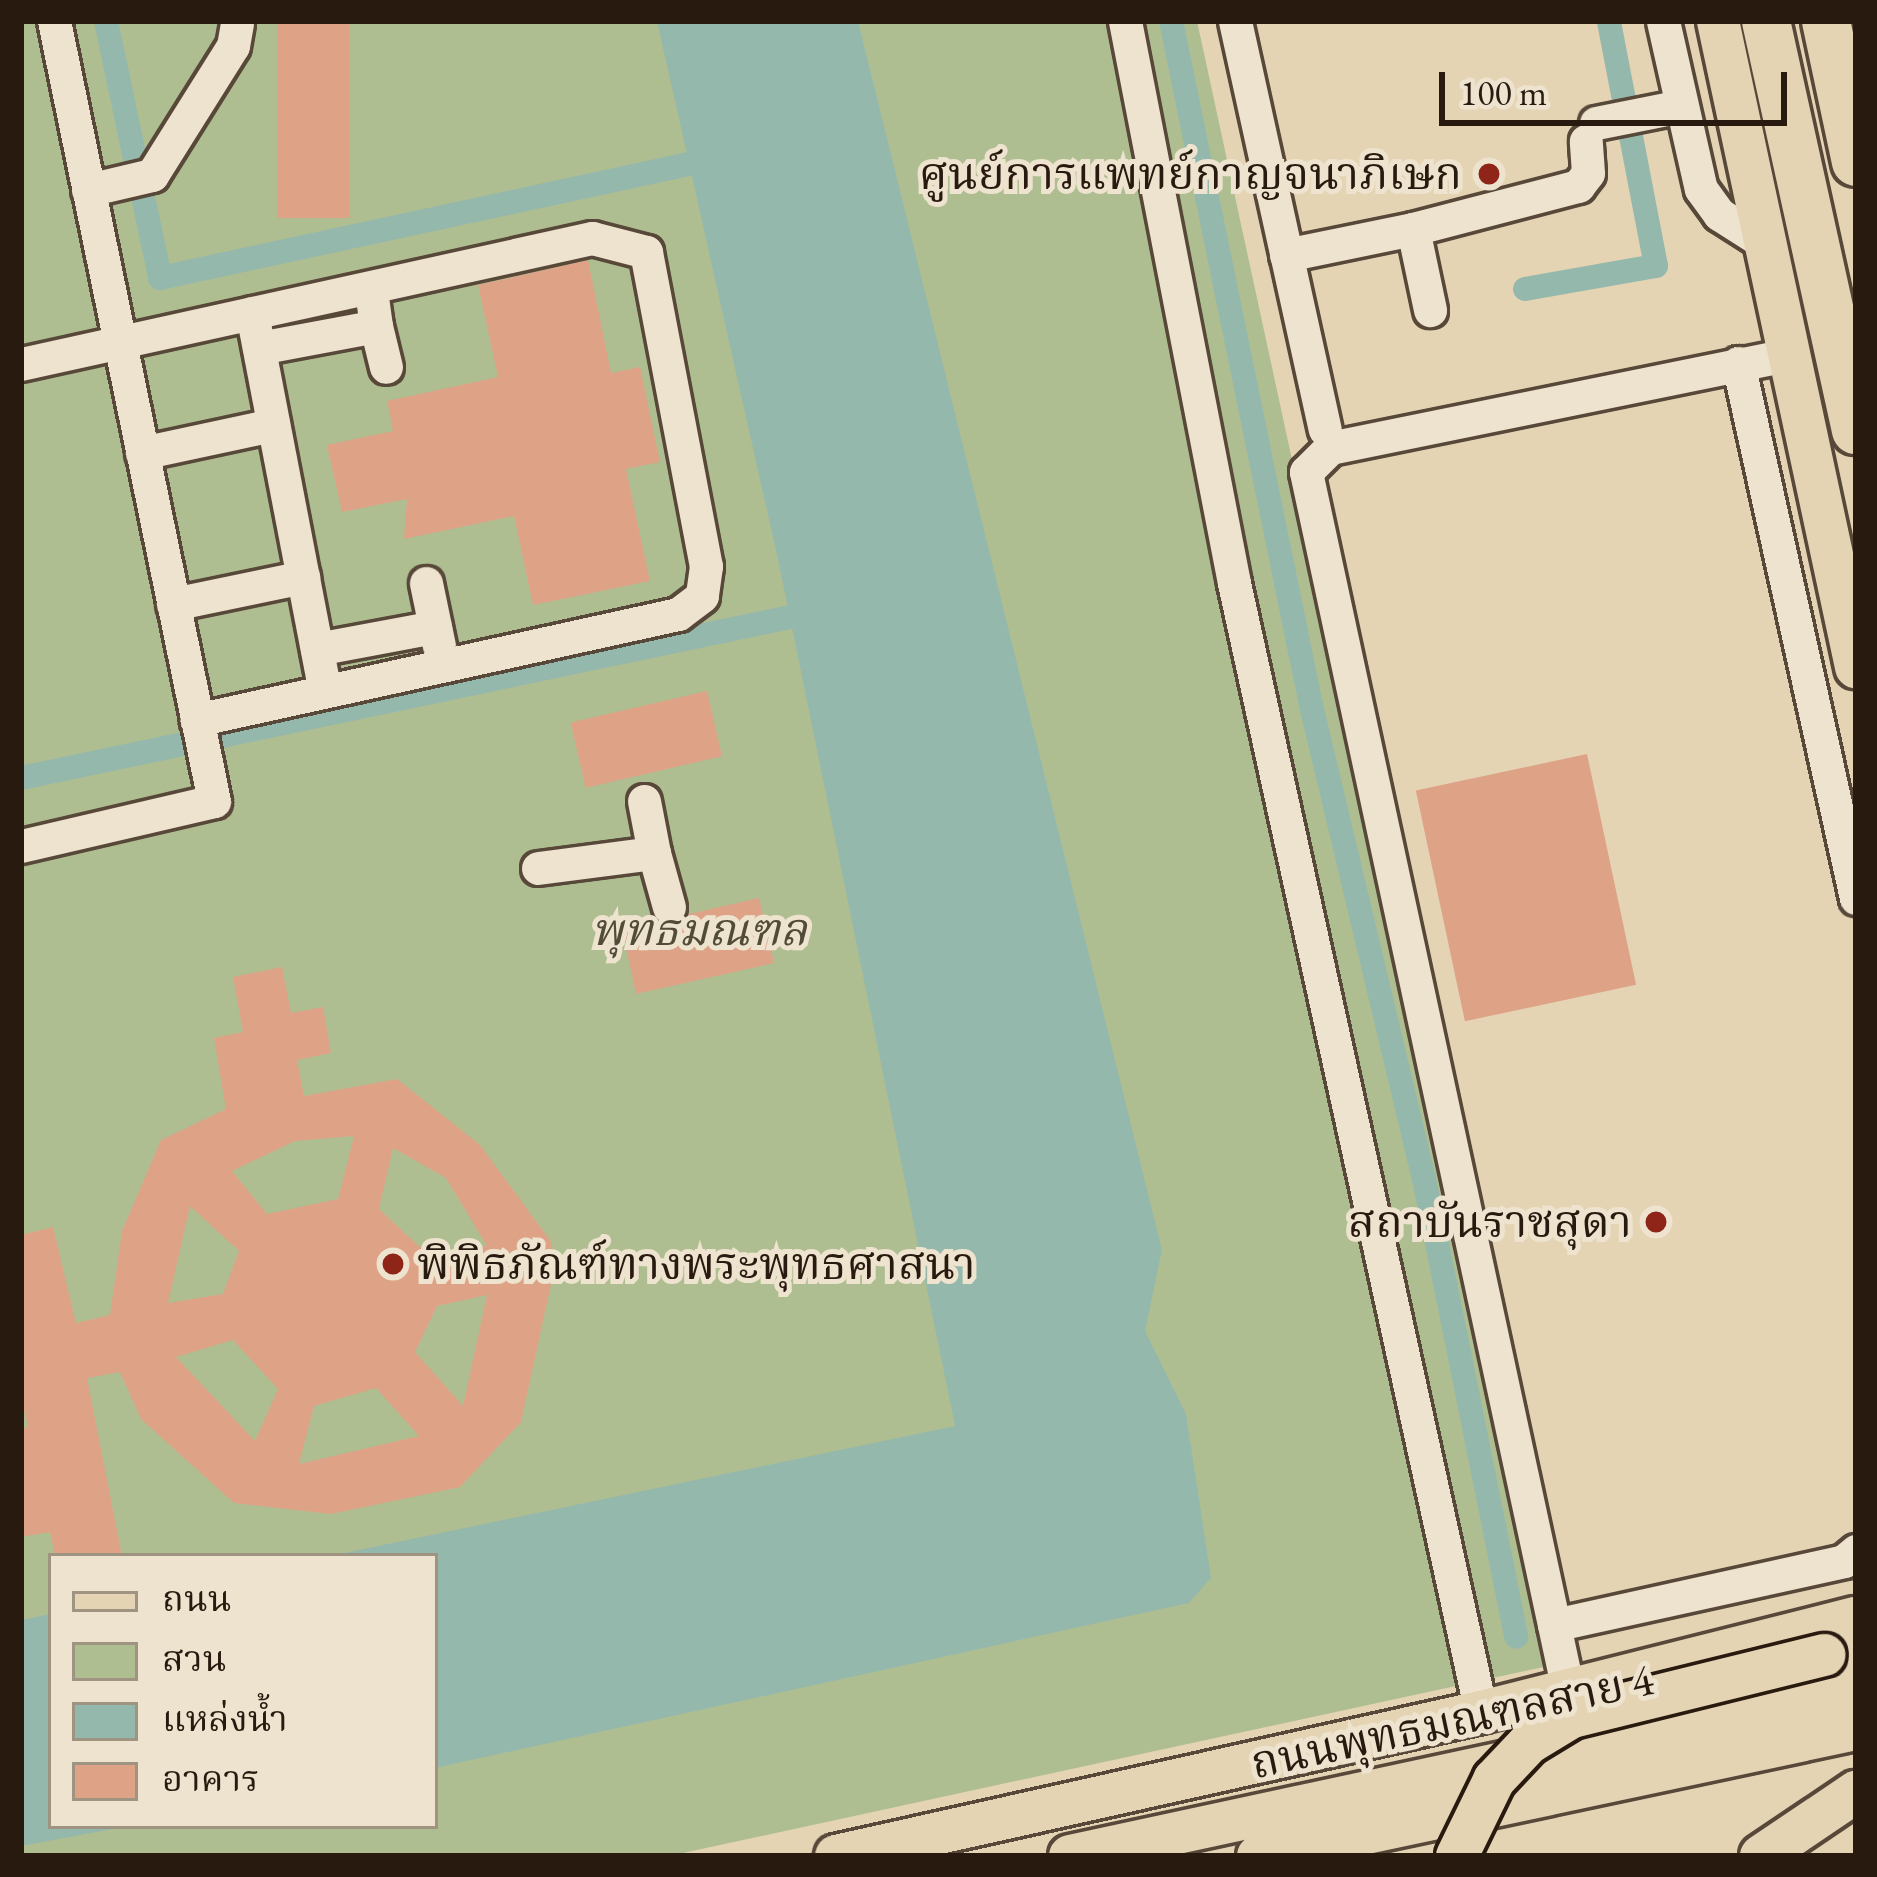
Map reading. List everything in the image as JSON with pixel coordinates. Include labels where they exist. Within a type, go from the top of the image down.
[{"type":"highway","points":[[1766,21],[1856,430]]},
{"type":"highway","points":[[1826,21],[1856,162]]},
{"type":"main road","points":[[1718,21],[1856,667]]},
{"type":"main road","points":[[836,1856],[1481,1712],[1856,1618]]},
{"type":"main road","points":[[1457,1856],[1494,1780],[1529,1743],[1572,1717],[1856,1648]]},
{"type":"main road","name":"ถนนพุทธมณฑลสาย 4","points":[[1070,1856],[1275,1839],[1856,1687]]},
{"type":"main road","points":[[1275,1839],[1856,1729]]},
{"type":"main road","points":[[1382,1856],[1856,1759]]},
{"type":"main road","points":[[1761,1856],[1856,1792]]},
{"type":"street","points":[[21,846],[214,801],[120,344],[115,185],[54,21]]},
{"type":"street","points":[[1126,21],[1234,583],[1481,1712]]},
{"type":"street","points":[[1235,21],[1328,438]]},
{"type":"street","points":[[1663,21],[1664,109],[1701,189],[1719,214],[1766,244]]},
{"type":"street","points":[[115,185],[233,46],[237,23]]},
{"type":"street","points":[[1286,255],[1413,230],[1578,185],[1588,173],[1597,128],[1664,109]]},
{"type":"street","points":[[1413,230],[1430,310]]},
{"type":"street","points":[[21,364],[592,238],[631,242],[646,252],[706,566],[702,596],[678,614],[324,687],[196,721]]},
{"type":"street","points":[[371,289],[386,367]]},
{"type":"street","points":[[251,313],[324,687]]},
{"type":"street","points":[[259,348],[376,326]]},
{"type":"street","points":[[1568,1690],[1306,484],[1310,464],[1328,438],[1790,355]]},
{"type":"street","points":[[1738,363],[1856,898]]},
{"type":"street","points":[[142,453],[273,425]]},
{"type":"street","points":[[172,604],[303,577]]},
{"type":"street","points":[[426,583],[442,663]]},
{"type":"street","points":[[316,649],[435,627]]},
{"type":"street","points":[[644,801],[669,908]]},
{"type":"street","points":[[538,868],[654,853]]},
{"type":"street","points":[[1554,1624],[1844,1561],[1856,1551]]},
{"type":"green space","name":"พุทธมณฑล","points":[[21,21],[1197,21],[1553,1665],[669,1856],[21,1856]]},
{"type":"water","points":[[657,21],[858,21],[1162,1250],[1145,1331],[1186,1414],[1211,1578],[1189,1603],[438,1767],[438,1553],[344,1553],[955,1426],[779,564]]},
{"type":"water","points":[[48,1615],[48,1829],[113,1829],[21,1846],[21,1620]]},
{"type":"building","points":[[277,21],[350,21],[350,218],[277,218]]},
{"type":"building","points":[[588,260],[611,373],[640,367],[660,462],[626,469],[650,581],[533,605],[514,516],[404,539],[407,499],[342,512],[327,445],[393,431],[387,401],[498,377],[478,285]]},
{"type":"building","points":[[707,691],[722,756],[586,788],[571,722]]},
{"type":"building","points":[[1587,754],[1636,985],[1465,1021],[1416,790]]},
{"type":"building","points":[[759,898],[774,963],[636,994],[622,929],[654,921],[673,927],[689,914]]},
{"type":"building","name":"พิพิธภัณฑ์ทางพระพุทธศาสนา","points":[[282,967],[291,1013],[323,1007],[331,1053],[297,1060],[304,1096],[397,1079],[480,1145],[552,1243],[553,1275],[521,1422],[460,1487],[331,1514],[234,1503],[141,1419],[120,1372],[87,1378],[121,1553],[54,1553],[50,1532],[21,1537],[21,1429],[28,1427],[21,1396],[21,1235],[53,1227],[76,1323],[110,1315],[122,1231],[161,1140],[226,1109],[214,1038],[243,1032],[233,977]],"holes":[[[354,1136],[338,1199],[267,1214],[232,1171],[295,1141]],[[393,1148],[446,1178],[487,1246],[426,1253],[379,1209]],[[190,1206],[239,1251],[223,1294],[168,1303]],[[487,1295],[463,1406],[415,1352],[437,1306]],[[233,1340],[278,1389],[255,1441],[176,1357]],[[376,1388],[419,1436],[299,1464],[314,1406]]]},
{"type":"waterway","points":[[106,21],[160,278],[689,164]]},
{"type":"waterway","points":[[1171,21],[1311,705],[1424,1179],[1516,1637]]},
{"type":"waterway","points":[[1525,289],[1656,266],[1609,21]]},
{"type":"waterway","points":[[21,778],[790,617]]},
{"type":"place","name":"ศูนย์การแพทย์กาญจนาภิเษก","points":[[1489,174]]},
{"type":"place","name":"สถาบันราชสุดา","points":[[1656,1222]]},
{"type":"place","name":"พิพิธภัณฑ์ทางพระพุทธศาสนา","points":[[393,1264]]}]
